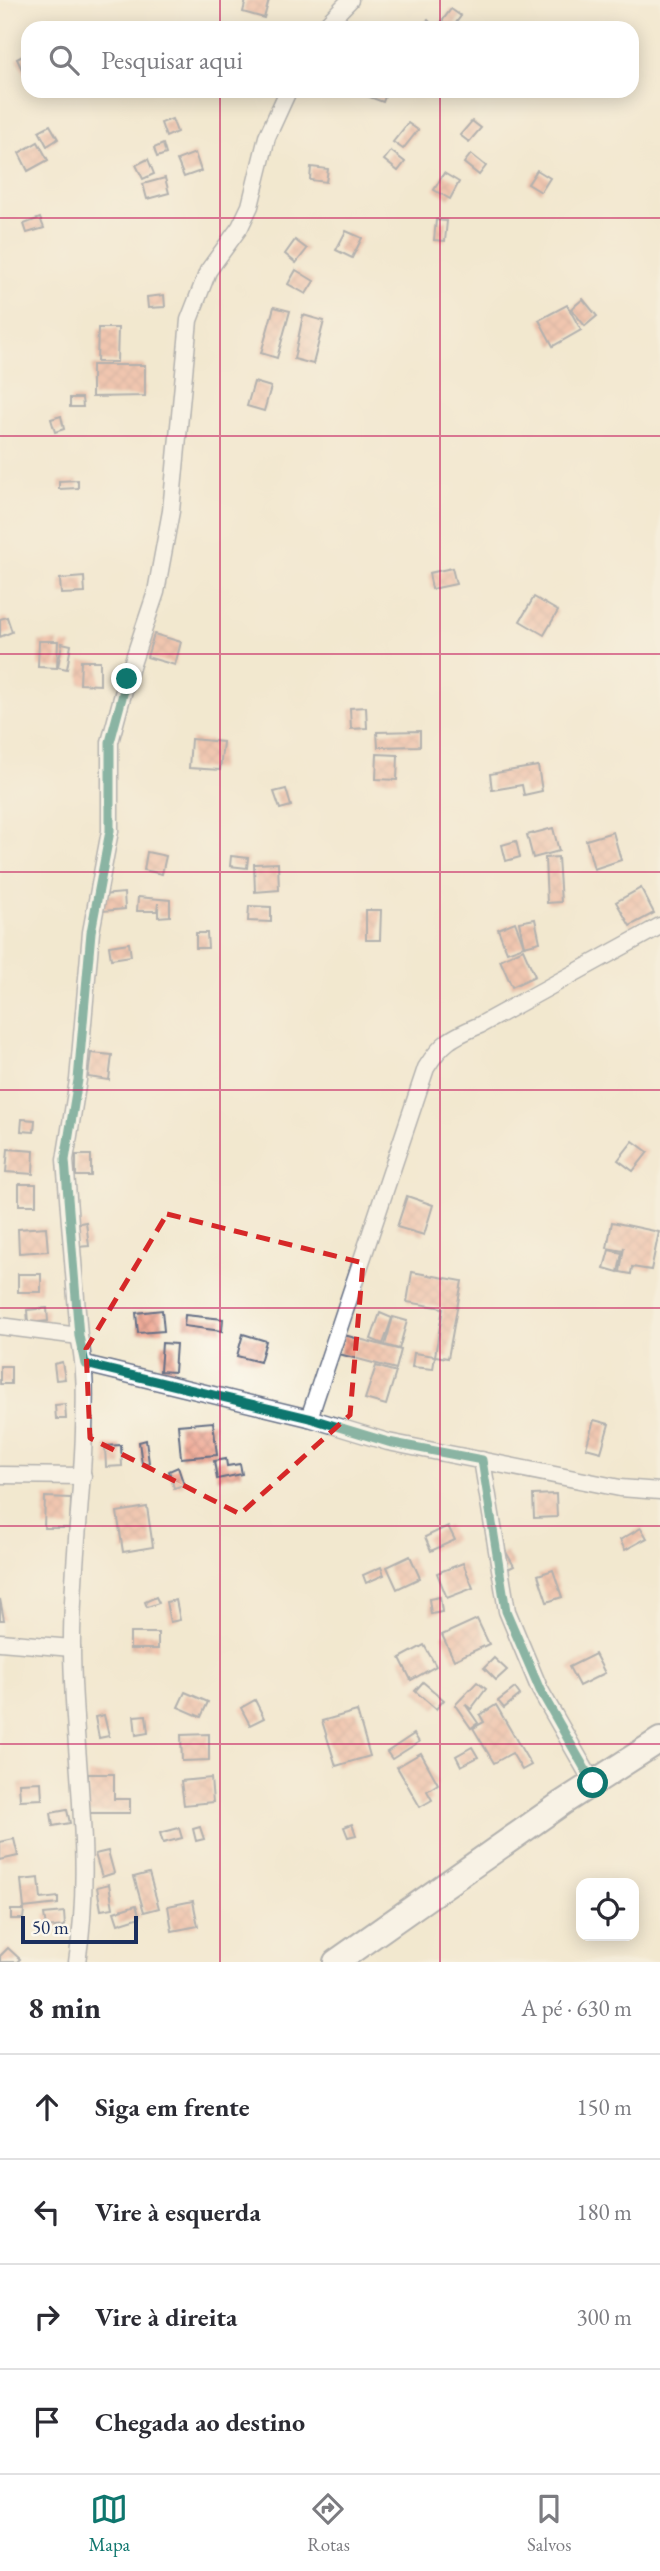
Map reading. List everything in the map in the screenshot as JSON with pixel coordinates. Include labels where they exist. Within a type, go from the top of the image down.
[{"type":"main road","points":[[336,1962],[593,1783],[660,1740]]},
{"type":"street","points":[[330,21],[350,0]]},
{"type":"street","points":[[76,1962],[82,1931],[84,1821],[72,1648],[83,1476],[85,1364],[79,1336],[65,1160],[78,1080],[91,932],[110,831],[110,742],[158,579],[171,511],[189,320],[208,271],[240,227],[250,206],[267,137],[285,98]]},
{"type":"street","points":[[309,1418],[426,1068],[438,1048],[452,1037],[480,1025],[660,926]]},
{"type":"street","points":[[0,1326],[79,1336]]},
{"type":"street","points":[[85,1364],[309,1418],[388,1442],[620,1488],[660,1491]]},
{"type":"street","points":[[482,1460],[506,1611],[540,1690],[593,1783]]},
{"type":"street","points":[[0,1475],[83,1476]]},
{"type":"street","points":[[0,1642],[72,1648]]},
{"type":"highlighted area","points":[[167,1214],[363,1263],[350,1415],[240,1514],[90,1438],[86,1349]]},
{"type":"building","points":[[246,0],[269,0],[264,18],[243,12]]},
{"type":"building","points":[[451,9],[461,16],[457,21],[442,21]]},
{"type":"building","points":[[172,119],[177,132],[166,137],[161,123]]},
{"type":"building","points":[[472,121],[481,128],[469,142],[460,135]]},
{"type":"building","points":[[408,123],[418,130],[403,149],[393,142]]},
{"type":"building","points":[[50,125],[58,139],[47,146],[39,131]]},
{"type":"building","points":[[38,142],[48,160],[28,171],[19,153]]},
{"type":"building","points":[[163,144],[166,154],[157,157],[154,148]]},
{"type":"building","points":[[391,151],[405,162],[398,171],[384,160]]},
{"type":"building","points":[[195,153],[201,171],[184,177],[177,160]]},
{"type":"building","points":[[471,154],[486,166],[479,175],[464,163]]},
{"type":"building","points":[[148,159],[154,174],[143,179],[136,165]]},
{"type":"building","points":[[311,167],[328,169],[326,182],[310,180]]},
{"type":"building","points":[[537,170],[550,178],[541,192],[528,184]]},
{"type":"building","points":[[444,173],[459,182],[450,199],[434,190]]},
{"type":"building","points":[[165,178],[169,193],[147,199],[143,184]]},
{"type":"building","points":[[40,218],[44,228],[27,233],[24,224]]},
{"type":"building","points":[[436,220],[447,221],[445,241],[434,240]]},
{"type":"building","points":[[346,231],[362,238],[352,258],[336,250]]},
{"type":"building","points":[[295,240],[307,249],[296,263],[285,254]]},
{"type":"building","points":[[296,270],[314,281],[306,294],[288,284]]},
{"type":"building","points":[[164,295],[165,307],[148,308],[147,297]]},
{"type":"building","points":[[583,299],[597,316],[585,326],[571,309]]},
{"type":"building","points":[[567,305],[581,330],[553,346],[539,320]]},
{"type":"building","points":[[274,307],[290,311],[277,358],[261,353]]},
{"type":"building","points":[[303,315],[324,321],[313,364],[294,359]]},
{"type":"building","points":[[98,328],[118,328],[117,362],[97,362]]},
{"type":"building","points":[[92,365],[145,365],[145,396],[92,397]]},
{"type":"building","points":[[254,382],[271,387],[264,411],[247,406]]},
{"type":"building","points":[[70,398],[82,398],[83,407],[70,407]]},
{"type":"building","points":[[61,416],[64,429],[55,432],[51,419]]},
{"type":"building","points":[[78,480],[78,488],[59,489],[59,481]]},
{"type":"building","points":[[452,568],[456,584],[432,589],[429,573]]},
{"type":"building","points":[[84,577],[85,593],[61,594],[60,579]]},
{"type":"building","points":[[534,597],[558,611],[544,635],[520,621]]},
{"type":"building","points":[[7,617],[12,632],[0,637],[0,619]]},
{"type":"building","points":[[154,634],[181,642],[175,665],[147,657]]},
{"type":"building","points":[[39,641],[58,641],[57,668],[38,667]]},
{"type":"building","points":[[62,643],[71,645],[67,669],[58,667]]},
{"type":"building","points":[[81,661],[100,661],[100,685],[80,684]]},
{"type":"building","points":[[366,707],[367,728],[351,729],[350,708]]},
{"type":"building","points":[[420,731],[420,746],[378,747],[377,732]]},
{"type":"building","points":[[191,739],[223,742],[220,770],[189,768]]},
{"type":"building","points":[[377,754],[398,755],[397,780],[376,779]]},
{"type":"building","points":[[538,766],[542,791],[524,795],[522,785],[492,790],[490,774]]},
{"type":"building","points":[[286,789],[291,806],[280,809],[274,792]]},
{"type":"building","points":[[553,828],[559,851],[533,858],[527,835]]},
{"type":"building","points":[[613,832],[621,860],[594,869],[586,840]]},
{"type":"building","points":[[516,841],[520,857],[506,861],[502,845]]},
{"type":"building","points":[[147,852],[166,856],[162,874],[144,870]]},
{"type":"building","points":[[231,856],[248,858],[247,868],[230,866]]},
{"type":"building","points":[[558,857],[561,902],[547,903],[545,858]]},
{"type":"building","points":[[278,863],[279,890],[255,892],[254,864]]},
{"type":"building","points":[[641,888],[654,913],[630,926],[616,902]]},
{"type":"building","points":[[124,893],[125,909],[103,911],[102,895]]},
{"type":"building","points":[[138,897],[170,900],[170,916],[158,917],[158,903],[157,911],[137,911]]},
{"type":"building","points":[[249,906],[271,907],[271,922],[248,921]]},
{"type":"building","points":[[366,910],[381,910],[380,940],[366,940]]},
{"type":"building","points":[[535,919],[540,942],[524,946],[519,922]]},
{"type":"building","points":[[515,922],[524,946],[507,952],[498,929]]},
{"type":"building","points":[[196,933],[207,933],[208,948],[196,948]]},
{"type":"building","points":[[129,943],[131,956],[111,959],[109,946]]},
{"type":"building","points":[[523,949],[535,976],[512,987],[500,960]]},
{"type":"building","points":[[91,1053],[112,1055],[109,1080],[88,1077]]},
{"type":"building","points":[[22,1119],[35,1120],[34,1132],[21,1131]]},
{"type":"building","points":[[633,1141],[648,1152],[633,1171],[618,1160]]},
{"type":"building","points":[[8,1149],[34,1151],[33,1174],[6,1172]]},
{"type":"building","points":[[76,1155],[91,1155],[91,1176],[76,1176]]},
{"type":"building","points":[[19,1184],[36,1184],[36,1205],[19,1205]]},
{"type":"building","points":[[407,1196],[433,1205],[424,1235],[397,1227]]},
{"type":"building","points":[[86,1222],[89,1246],[77,1247],[74,1224]]},
{"type":"building","points":[[612,1222],[659,1232],[651,1270],[632,1267],[631,1274],[620,1272],[624,1247],[623,1251],[607,1248]]},
{"type":"building","points":[[46,1227],[48,1251],[19,1253],[18,1229]]},
{"type":"building","points":[[609,1250],[622,1253],[618,1272],[604,1268]]},
{"type":"building","points":[[412,1272],[462,1281],[448,1358],[435,1356],[443,1308],[407,1302]]},
{"type":"building","points":[[18,1274],[41,1274],[41,1292],[18,1292]]},
{"type":"building","points":[[47,1308],[48,1321],[28,1323],[27,1310]]},
{"type":"building","points":[[162,1310],[164,1331],[138,1333],[136,1313]]},
{"type":"building","points":[[380,1313],[392,1318],[383,1344],[371,1339]]},
{"type":"building","points":[[185,1315],[223,1319],[222,1331],[184,1326]]},
{"type":"building","points":[[393,1317],[407,1321],[399,1349],[385,1345]]},
{"type":"building","points":[[243,1334],[266,1341],[260,1362],[237,1356]]},
{"type":"building","points":[[344,1335],[401,1350],[396,1369],[339,1354]]},
{"type":"building","points":[[162,1343],[176,1344],[174,1372],[160,1371]]},
{"type":"building","points":[[414,1353],[435,1356],[433,1369],[412,1367]]},
{"type":"building","points":[[62,1362],[65,1379],[56,1380],[54,1364]]},
{"type":"building","points":[[0,1366],[11,1366],[11,1384],[0,1384]]},
{"type":"building","points":[[376,1366],[396,1372],[386,1405],[365,1399]]},
{"type":"building","points":[[65,1404],[66,1419],[56,1419],[55,1405]]},
{"type":"building","points":[[594,1420],[609,1424],[601,1452],[586,1448]]},
{"type":"building","points":[[213,1422],[217,1455],[181,1458],[178,1425]]},
{"type":"building","points":[[146,1440],[149,1463],[142,1464],[139,1442]]},
{"type":"building","points":[[121,1445],[122,1466],[106,1467],[105,1446]]},
{"type":"building","points":[[226,1459],[227,1466],[240,1464],[242,1474],[217,1479],[214,1461]]},
{"type":"building","points":[[178,1467],[184,1485],[174,1488],[169,1471]]},
{"type":"building","points":[[556,1494],[557,1517],[534,1518],[533,1495]]},
{"type":"building","points":[[45,1497],[71,1498],[70,1528],[44,1528]]},
{"type":"building","points":[[147,1507],[153,1547],[123,1552],[117,1512]]},
{"type":"building","points":[[448,1526],[455,1540],[431,1551],[425,1537]]},
{"type":"building","points":[[641,1528],[647,1538],[625,1550],[620,1540]]},
{"type":"building","points":[[506,1552],[514,1566],[502,1572],[495,1558]]},
{"type":"building","points":[[410,1556],[420,1578],[397,1589],[387,1567]]},
{"type":"building","points":[[463,1563],[473,1588],[447,1598],[437,1573]]},
{"type":"building","points":[[381,1567],[384,1575],[366,1583],[363,1575]]},
{"type":"building","points":[[553,1570],[562,1597],[547,1602],[538,1575]]},
{"type":"building","points":[[156,1597],[159,1603],[147,1607],[145,1602]]},
{"type":"building","points":[[440,1597],[442,1612],[431,1614],[429,1599]]},
{"type":"building","points":[[0,1599],[4,1620],[0,1620]]},
{"type":"building","points":[[176,1600],[180,1620],[170,1622],[166,1602]]},
{"type":"building","points":[[477,1619],[489,1644],[454,1660],[442,1635]]},
{"type":"building","points":[[130,1633],[158,1633],[158,1649],[130,1649]]},
{"type":"building","points":[[424,1645],[436,1666],[411,1680],[400,1658]]},
{"type":"building","points":[[595,1654],[605,1673],[579,1686],[569,1667]]},
{"type":"building","points":[[494,1658],[507,1670],[496,1680],[484,1668]]},
{"type":"building","points":[[423,1682],[444,1700],[436,1709],[415,1691]]},
{"type":"building","points":[[477,1682],[486,1689],[471,1709],[465,1704],[478,1723],[471,1728],[455,1705]]},
{"type":"building","points":[[515,1688],[520,1695],[504,1708],[498,1701]]},
{"type":"building","points":[[185,1692],[208,1702],[201,1717],[178,1707]]},
{"type":"building","points":[[255,1700],[264,1718],[250,1725],[241,1708]]},
{"type":"building","points":[[496,1705],[531,1765],[522,1770],[512,1753],[494,1763],[473,1728],[484,1722],[480,1715]]},
{"type":"building","points":[[357,1711],[370,1756],[336,1766],[322,1721]]},
{"type":"building","points":[[104,1715],[109,1736],[99,1738],[95,1717]]},
{"type":"building","points":[[146,1715],[148,1733],[136,1735],[134,1716]]},
{"type":"building","points":[[209,1734],[209,1760],[182,1761],[181,1735]]},
{"type":"building","points":[[414,1734],[419,1742],[392,1759],[387,1752]]},
{"type":"building","points":[[472,1747],[478,1757],[461,1766],[456,1756]]},
{"type":"building","points":[[421,1753],[438,1784],[427,1791],[432,1800],[420,1807],[397,1767]]},
{"type":"building","points":[[88,1774],[114,1774],[114,1799],[130,1799],[130,1813],[88,1813]]},
{"type":"building","points":[[211,1778],[213,1802],[184,1805],[181,1781]]},
{"type":"building","points":[[41,1782],[42,1799],[20,1800],[19,1783]]},
{"type":"building","points":[[67,1810],[70,1823],[53,1826],[51,1813]]},
{"type":"building","points":[[352,1824],[356,1835],[348,1837],[344,1827]]},
{"type":"building","points":[[200,1827],[204,1839],[196,1841],[193,1829]]},
{"type":"building","points":[[179,1828],[182,1838],[163,1843],[160,1833]]},
{"type":"building","points":[[14,1839],[18,1856],[0,1860],[0,1842]]},
{"type":"building","points":[[108,1851],[114,1873],[102,1877],[95,1854]]},
{"type":"building","points":[[149,1873],[159,1908],[144,1912],[134,1877]]},
{"type":"building","points":[[39,1878],[41,1899],[58,1897],[58,1904],[24,1908],[21,1880]]},
{"type":"building","points":[[109,1884],[113,1908],[101,1910],[97,1887]]},
{"type":"building","points":[[193,1901],[198,1926],[172,1931],[168,1906]]},
{"type":"building","points":[[136,1905],[140,1917],[118,1924],[114,1912]]},
{"type":"building","points":[[11,1910],[24,1910],[23,1919],[11,1919]]},
{"type":"building","points":[[64,1912],[65,1926],[46,1928],[44,1914]]},
{"type":"building","points":[[8,1948],[20,1959],[17,1962],[0,1962],[0,1956]]},
{"type":"route","points":[[127,679],[110,742],[110,831],[91,932],[78,1080],[65,1160],[79,1336],[85,1364],[309,1418],[388,1442],[482,1460],[506,1611],[540,1690],[593,1783]]}]
